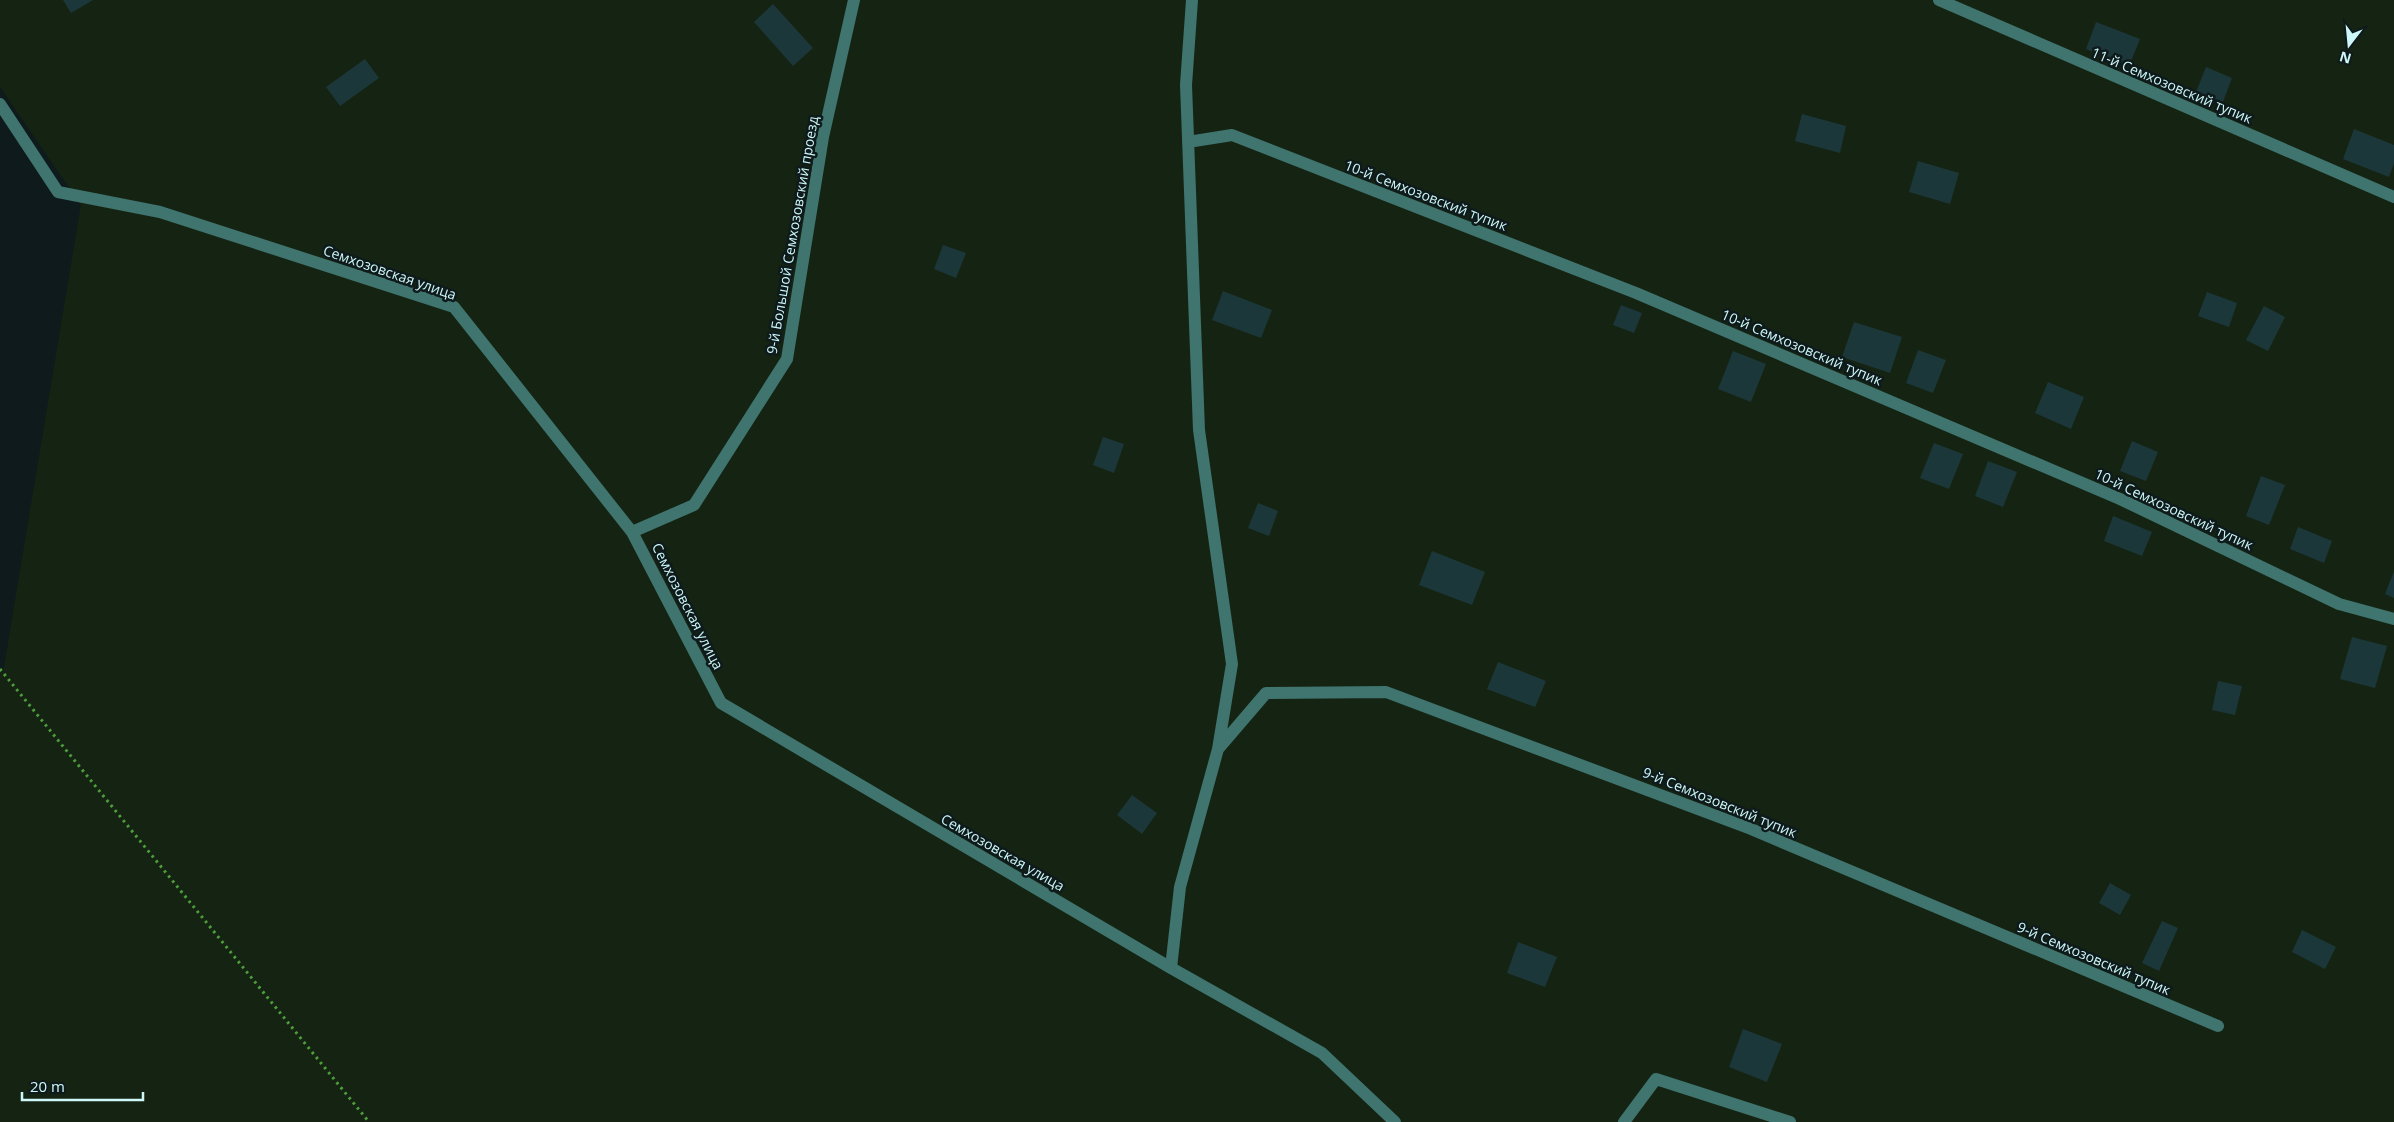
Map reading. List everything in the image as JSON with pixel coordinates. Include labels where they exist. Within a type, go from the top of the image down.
[{"type":"street","name":"9-й Большой Семхозовский проезд","points":[[632,532],[694,505],[787,359],[823,137],[854,0]]},
{"type":"street","points":[[1171,968],[1180,887],[1218,749],[1232,664],[1199,430],[1186,85],[1192,0]]},
{"type":"street","name":"11-й Семхозовский тупик","points":[[1939,0],[2394,197]]},
{"type":"street","name":"Семхозовская улица","points":[[0,104],[58,192],[160,212],[454,306],[632,532],[721,704],[1171,968],[1322,1053],[1395,1122]]},
{"type":"street","name":"10-й Семхозовский тупик","points":[[1188,142],[1232,135],[1636,293],[2120,500],[2339,604],[2394,619]]},
{"type":"street","name":"9-й Семхозовский тупик","points":[[1218,749],[1266,693],[1386,692],[1750,829],[2218,1026]]},
{"type":"street","points":[[1624,1122],[1656,1079],[1790,1122]]},
{"type":"path","points":[[0,669],[369,1122]]},
{"type":"green space","points":[[0,0],[2394,0],[2394,1122],[0,1122],[0,669],[3,673],[81,205],[0,87]]},
{"type":"building","points":[[63,0],[93,0],[71,13]]},
{"type":"building","points":[[773,4],[813,48],[793,66],[754,22]]},
{"type":"building","points":[[2096,22],[2140,39],[2129,66],[2086,49]]},
{"type":"building","points":[[365,59],[379,78],[340,106],[326,87]]},
{"type":"building","points":[[2206,67],[2232,78],[2223,102],[2196,92]]},
{"type":"building","points":[[1802,114],[1846,126],[1840,153],[1795,141]]},
{"type":"building","points":[[2354,129],[2394,145],[2394,163],[2389,177],[2343,159]]},
{"type":"building","points":[[1918,161],[1959,173],[1950,204],[1909,192]]},
{"type":"building","points":[[943,245],[966,253],[956,278],[934,269]]},
{"type":"building","points":[[1223,291],[1272,310],[1261,338],[1212,320]]},
{"type":"building","points":[[2207,292],[2237,303],[2229,327],[2198,316]]},
{"type":"building","points":[[1621,305],[1642,313],[1634,333],[1613,325]]},
{"type":"building","points":[[2264,306],[2285,317],[2268,351],[2246,340]]},
{"type":"building","points":[[1854,322],[1902,337],[1890,373],[1842,357]]},
{"type":"building","points":[[1918,350],[1946,360],[1933,393],[1906,383]]},
{"type":"building","points":[[1733,351],[1766,364],[1751,402],[1718,389]]},
{"type":"building","points":[[2048,382],[2084,397],[2071,429],[2035,413]]},
{"type":"building","points":[[1103,437],[1124,444],[1114,473],[1093,465]]},
{"type":"building","points":[[2132,441],[2158,452],[2146,481],[2120,471]]},
{"type":"building","points":[[1934,443],[1963,454],[1949,489],[1920,478]]},
{"type":"building","points":[[1988,461],[2017,472],[2003,507],[1975,496]]},
{"type":"building","points":[[2261,476],[2285,485],[2269,525],[2246,516]]},
{"type":"building","points":[[1258,503],[1278,511],[1269,536],[1248,528]]},
{"type":"building","points":[[2113,516],[2152,532],[2142,556],[2104,541]]},
{"type":"building","points":[[2298,527],[2332,541],[2324,563],[2290,549]]},
{"type":"building","points":[[1432,551],[1485,572],[1472,605],[1419,585]]},
{"type":"building","points":[[2394,571],[2394,598],[2385,594]]},
{"type":"building","points":[[2352,637],[2387,646],[2375,688],[2340,679]]},
{"type":"building","points":[[1498,662],[1546,681],[1535,707],[1487,689]]},
{"type":"building","points":[[2218,681],[2242,686],[2235,715],[2212,710]]},
{"type":"building","points":[[1132,795],[1157,813],[1142,834],[1117,815]]},
{"type":"building","points":[[2110,883],[2131,895],[2120,915],[2099,903]]},
{"type":"building","points":[[2162,921],[2178,928],[2159,971],[2142,963]]},
{"type":"building","points":[[2302,930],[2336,947],[2325,969],[2292,952]]},
{"type":"building","points":[[1518,942],[1557,957],[1545,987],[1507,973]]},
{"type":"building","points":[[1743,1029],[1782,1044],[1767,1082],[1729,1067]]}]
